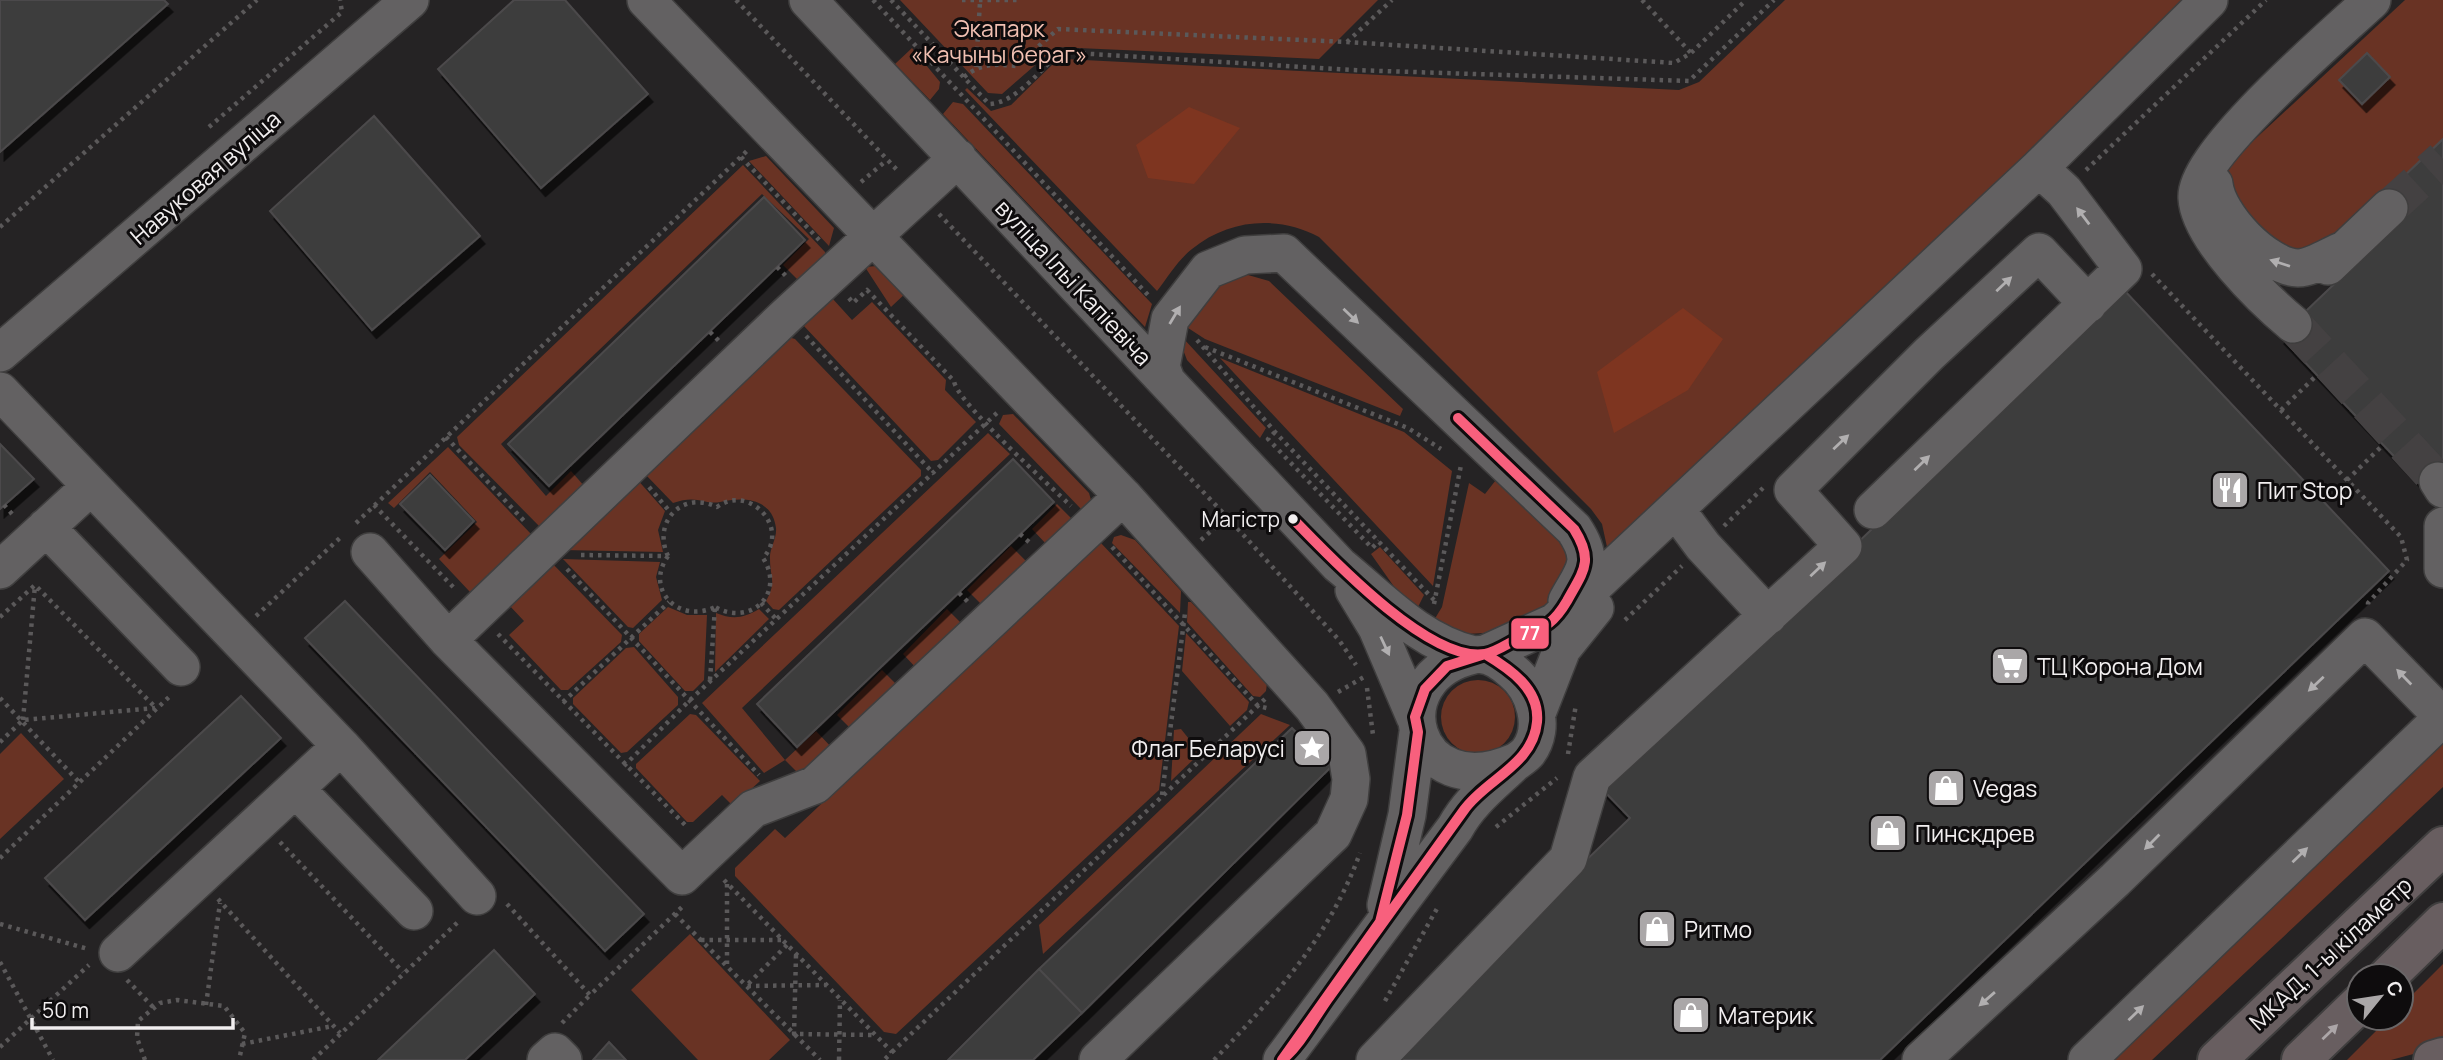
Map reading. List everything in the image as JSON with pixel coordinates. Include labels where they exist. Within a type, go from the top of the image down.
[{"type":"highway","name":"МКАД, 1-ы кіламетр","points":[[2217,1060],[2443,846]]},
{"type":"highway","points":[[2402,962],[2443,922]]},
{"type":"highway","points":[[2301,1060],[2345,1018]]},
{"type":"highway","points":[[2432,1060],[2443,1057]]},
{"type":"street","name":"Навуковая вуліца","points":[[0,353],[410,0]]},
{"type":"street","points":[[646,0],[1123,496],[1312,706],[1347,754],[1351,779],[1349,799],[1333,834],[1098,1060]]},
{"type":"street","name":"вуліца Ільі Капіевіча","points":[[808,0],[1339,565],[1419,632],[1448,649],[1480,655]]},
{"type":"street","points":[[1367,943],[1380,922],[1397,864],[1407,816],[1416,724],[1425,689],[1434,676],[1447,666],[1480,655],[1555,622],[1642,538],[1677,511],[2051,179],[2209,0]]},
{"type":"street","points":[[2372,0],[2224,143],[2199,182],[2196,197],[2201,214],[2231,262],[2286,318],[2344,250],[2389,208]]},
{"type":"street","points":[[2224,143],[2214,172],[2214,189],[2228,217],[2259,251],[2273,262],[2300,268],[2344,250]]},
{"type":"street","points":[[449,640],[549,550],[787,315],[958,158]]},
{"type":"street","points":[[1873,510],[2123,269],[2051,179]]},
{"type":"street","points":[[1375,1060],[1568,859],[1592,777],[1843,546],[1793,490],[1929,354],[2039,252],[2088,304]]},
{"type":"street","points":[[1166,380],[1161,367],[1170,319],[1208,270],[1245,254],[1284,253],[1574,529],[1586,548],[1586,566],[1555,622]]},
{"type":"street","points":[[0,391],[341,747],[481,904]]},
{"type":"street","points":[[0,570],[90,487]]},
{"type":"street","points":[[370,552],[449,640],[682,876],[753,809],[815,785],[1123,496]]},
{"type":"street","points":[[1677,511],[1703,546],[1768,616]]},
{"type":"street","points":[[1286,1059],[1367,943],[1455,828],[1465,809],[1528,753],[1534,738],[1536,713],[1562,649],[1583,620],[1655,546],[1677,511]]},
{"type":"street","points":[[2443,526],[2443,569]]},
{"type":"street","points":[[46,527],[178,679]]},
{"type":"street","name":"вуліца Ільі Капіевіча","points":[[1339,565],[1377,628],[1416,724]]},
{"type":"street","points":[[1921,1060],[2115,880],[2365,637],[2443,717],[2087,1060]]},
{"type":"street","points":[[1480,655],[1519,676],[1528,689],[1536,713]]},
{"type":"street","points":[[1416,724],[1429,751],[1455,769],[1485,773],[1515,762]]},
{"type":"street","points":[[113,959],[209,891],[261,822],[341,747]]},
{"type":"street","points":[[296,789],[414,911]]},
{"type":"street","points":[[546,1060],[555,1052],[563,1060]]},
{"type":"path","points":[[0,227],[257,0]]},
{"type":"path","points":[[873,0],[1170,319],[1205,346],[1275,432],[1435,601],[1462,460]]},
{"type":"path","points":[[891,0],[989,104],[1001,103],[1011,97],[1060,52],[1352,70],[1689,81],[1774,0]]},
{"type":"path","points":[[962,0],[1021,0]]},
{"type":"path","points":[[1347,42],[1392,0]]},
{"type":"path","points":[[1642,0],[1690,53]]},
{"type":"path","points":[[964,77],[976,67],[989,64],[1016,66],[1058,29],[1347,42],[1674,63],[1690,53],[1746,0]]},
{"type":"path","points":[[2051,179],[2266,0]]},
{"type":"path","points":[[976,67],[980,2]]},
{"type":"path","points":[[234,637],[757,141]]},
{"type":"path","points":[[840,201],[887,160]]},
{"type":"path","points":[[2123,269],[2152,273],[2402,537],[2407,561],[2368,603],[2365,637]]},
{"type":"path","points":[[829,278],[853,303],[867,290],[954,381],[954,389],[1092,525],[1258,706],[1280,711]]},
{"type":"path","points":[[787,315],[934,474]]},
{"type":"path","points":[[1205,346],[1408,428],[1443,450]]},
{"type":"path","points":[[2281,410],[2317,375]]},
{"type":"path","points":[[624,766],[710,681],[986,423]]},
{"type":"path","points":[[1275,432],[1268,439],[1372,548],[1379,541]]},
{"type":"path","points":[[446,437],[765,781],[745,802],[753,809]]},
{"type":"path","points":[[2347,480],[2383,445]]},
{"type":"path","points":[[1623,622],[1772,480]]},
{"type":"path","points":[[732,500],[755,504],[764,512],[772,532],[771,544],[763,558],[771,577],[770,588],[761,603],[747,612],[736,614],[715,607],[694,613],[683,611],[668,602],[660,587],[659,576],[668,556],[663,545],[665,522],[681,505],[703,502],[717,507],[732,500]]},
{"type":"path","points":[[374,505],[624,766],[724,863],[716,872],[892,1052]]},
{"type":"path","points":[[549,550],[668,556]]},
{"type":"path","points":[[23,720],[37,574]]},
{"type":"path","points":[[34,585],[156,708]]},
{"type":"path","points":[[0,617],[34,585]]},
{"type":"path","points":[[563,702],[668,602]]},
{"type":"path","points":[[1162,797],[1186,602]]},
{"type":"path","points":[[761,603],[777,620]]},
{"type":"path","points":[[710,681],[715,607]]},
{"type":"path","points":[[0,858],[156,708],[178,679]]},
{"type":"path","points":[[1565,762],[1578,690]]},
{"type":"path","points":[[884,1060],[1268,697]]},
{"type":"path","points":[[0,698],[79,782]]},
{"type":"path","points":[[0,743],[23,720],[156,708]]},
{"type":"path","points":[[1487,834],[1548,788],[1562,773]]},
{"type":"path","points":[[261,822],[403,972]]},
{"type":"path","points":[[727,883],[727,967]]},
{"type":"path","points":[[206,1005],[209,891]]},
{"type":"path","points":[[209,891],[340,1033]]},
{"type":"path","points":[[313,1060],[403,972],[481,904],[590,995],[688,901]]},
{"type":"path","points":[[675,914],[820,1060]]},
{"type":"path","points":[[0,924],[113,959],[153,1007]]},
{"type":"path","points":[[700,940],[785,942]]},
{"type":"path","points":[[746,986],[785,942]]},
{"type":"path","points":[[794,1034],[796,954]]},
{"type":"path","points":[[0,962],[53,1060]]},
{"type":"path","points":[[746,986],[827,985]]},
{"type":"path","points":[[839,999],[839,1060]]},
{"type":"path","points":[[145,1060],[137,1038],[138,1021],[153,1007],[177,1000],[224,1006],[231,1012],[245,1033],[239,1060]]},
{"type":"path","points":[[241,1044],[334,1026]]},
{"type":"path","points":[[794,1034],[876,1035]]},
{"type":"green space","name":"Экапарк «Качыны бераг»","points":[[900,0],[1378,0],[1319,59],[1056,47],[1002,94],[988,93]]},
{"type":"green space","points":[[1785,0],[2187,0],[1614,548],[1607,547],[1602,524],[1591,509],[1319,237],[1287,225],[1271,223],[1238,226],[1222,231],[1187,253],[1157,291],[965,90],[967,88],[991,111],[1011,105],[1055,62],[1064,59],[1679,90],[1699,82]]},
{"type":"green space","points":[[2405,0],[2443,0],[2443,139],[2380,199],[2329,241],[2287,255],[2228,198],[2224,173],[2239,154]]},
{"type":"green space","points":[[912,48],[940,82],[939,89],[930,100],[895,64]]},
{"type":"green space","points":[[953,102],[963,104],[1152,304],[1145,327],[943,114]]},
{"type":"green space","points":[[766,156],[834,228],[829,246],[749,161]]},
{"type":"green space","points":[[743,165],[825,252],[825,260],[801,283],[783,265],[809,239],[762,194],[501,444],[546,496],[571,471],[585,487],[541,528],[459,445],[457,437]]},
{"type":"green space","points":[[877,266],[908,291],[891,307],[865,267]]},
{"type":"green space","points":[[1248,275],[1269,281],[1403,409],[1400,416],[1205,339],[1185,326],[1203,299],[1217,285]]},
{"type":"green space","points":[[832,298],[852,320],[872,302],[946,380],[945,390],[976,422],[938,460],[931,461],[803,325]]},
{"type":"green space","points":[[788,337],[795,339],[921,470],[921,476],[779,610],[773,609],[766,601],[772,584],[770,555],[776,532],[769,510],[746,500],[715,503],[688,499],[673,503],[645,474]]},
{"type":"green space","points":[[1184,339],[1266,428],[1260,438],[1187,360],[1182,347]]},
{"type":"green space","points":[[1220,358],[1404,432],[1452,471],[1433,586]]},
{"type":"green space","points":[[1013,414],[1089,493],[1091,500],[1082,510],[999,424],[1003,415]]},
{"type":"green space","points":[[988,433],[1010,454],[742,708],[785,760],[764,773],[702,703]]},
{"type":"green space","points":[[448,447],[531,534],[531,541],[474,592],[470,592],[439,559],[477,522],[430,472],[394,508],[388,503]]},
{"type":"green space","points":[[1499,476],[1567,542],[1569,571],[1546,612],[1501,632],[1449,635],[1431,625],[1442,607],[1469,483],[1485,494]]},
{"type":"green space","points":[[636,478],[665,511],[658,530],[663,552],[562,550]]},
{"type":"green space","points":[[1057,504],[1073,520],[1048,546],[1032,529]]},
{"type":"green space","points":[[1121,535],[1135,540],[1181,591],[1180,613],[1112,543],[1114,537]]},
{"type":"green space","points":[[1100,542],[1179,626],[1159,790],[896,1034],[884,1032],[735,876],[735,868],[775,829],[785,838]]},
{"type":"green space","points":[[1011,546],[1027,562],[983,606],[967,590]]},
{"type":"green space","points":[[1380,547],[1424,595],[1414,615],[1371,554]]},
{"type":"green space","points":[[563,559],[660,562],[656,577],[662,600],[633,628],[628,627]]},
{"type":"green space","points":[[550,561],[622,635],[621,642],[568,690],[561,690],[509,635],[524,621],[506,602]]},
{"type":"green space","points":[[1188,602],[1191,602],[1267,683],[1266,691],[1260,697],[1253,696],[1187,622]]},
{"type":"green space","points":[[668,607],[687,615],[707,615],[704,680],[693,691],[685,691],[639,641],[639,634]]},
{"type":"green space","points":[[759,609],[769,619],[715,672],[716,613],[738,617]]},
{"type":"green space","points":[[947,609],[963,625],[918,670],[903,654]]},
{"type":"green space","points":[[1186,633],[1249,702],[1247,710],[1230,726],[1182,671]]},
{"type":"green space","points":[[634,647],[678,697],[678,705],[627,752],[621,753],[573,704],[573,698],[626,648]]},
{"type":"green space","points":[[882,670],[898,686],[853,731],[837,715]]},
{"type":"green space","points":[[1471,680],[1485,680],[1499,686],[1509,696],[1515,717],[1513,731],[1499,748],[1485,754],[1471,754],[1457,748],[1447,738],[1441,724],[1441,710],[1447,696],[1457,686]]},
{"type":"green space","points":[[690,714],[696,715],[760,781],[733,806],[722,795],[693,822],[687,822],[636,768],[636,764]]},
{"type":"green space","points":[[1261,714],[1290,725],[1043,954],[1039,925]]},
{"type":"green space","points":[[1181,729],[1197,749],[1197,756],[1171,781],[1174,730]]},
{"type":"green space","points":[[816,731],[834,750],[808,774],[796,771],[785,760]]},
{"type":"green space","points":[[2443,731],[2443,787],[2152,1060],[2097,1060]]},
{"type":"green space","points":[[21,733],[64,779],[0,839],[0,754]]},
{"type":"green space","points":[[690,934],[790,1040],[769,1060],[698,1060],[631,990]]},
{"type":"green space","points":[[2443,964],[2443,1046],[2391,1060],[2347,1060],[2375,1032],[2415,1032],[2415,992]]},
{"type":"shaded area","points":[[1189,107],[1240,128],[1194,184],[1148,178],[1136,145]]},
{"type":"shaded area","points":[[1683,308],[1723,339],[1688,390],[1614,433],[1597,372]]},
{"type":"building","points":[[0,0],[164,0],[168,4],[0,152]]},
{"type":"building","points":[[514,0],[565,0],[648,94],[541,188],[438,69]]},
{"type":"building","points":[[2367,53],[2390,77],[2362,104],[2339,80]]},
{"type":"building","points":[[374,116],[480,236],[372,330],[270,211]]},
{"type":"building","points":[[2443,139],[2443,476],[2427,491],[2280,336],[2400,221],[2380,199]]},
{"type":"building","points":[[764,197],[805,240],[549,486],[508,444]]},
{"type":"building","name":"ТЦ Корона Дом","points":[[2123,289],[2389,571],[1880,1060],[1379,1060],[1630,818],[1601,788]]},
{"type":"building","points":[[0,444],[34,479],[0,509]]},
{"type":"building","points":[[1013,459],[1054,502],[797,747],[757,704]]},
{"type":"building","points":[[430,475],[474,521],[445,550],[400,504]]},
{"type":"building","points":[[345,601],[644,914],[605,951],[305,638]]},
{"type":"building","points":[[241,696],[281,738],[85,920],[45,878]]},
{"type":"building","points":[[1292,728],[1331,767],[1082,1013],[1039,969]]},
{"type":"building","points":[[494,950],[535,994],[465,1060],[378,1060]]},
{"type":"building","points":[[1039,969],[1082,1013],[1033,1060],[948,1060]]},
{"type":"building","points":[[609,1042],[626,1060],[593,1060]]},
{"type":"tunnel","points":[[2389,208],[2443,159]]},
{"type":"tunnel","points":[[2293,324],[2438,481]]},
{"type":"transit line","name":"77","points":[[1293,519],[1382,604],[1436,642],[1462,652],[1485,654],[1547,624],[1562,609],[1582,573],[1584,549],[1574,529],[1458,418]]},
{"type":"transit line","name":"77","points":[[1485,654],[1522,681],[1534,700],[1537,710],[1534,737],[1518,761],[1484,789],[1464,810],[1302,1038],[1282,1060],[1380,922],[1407,815],[1418,732],[1415,717],[1425,689],[1447,666],[1485,654]]},
{"type":"place","name":"Пит Stop","points":[[2230,490]]},
{"type":"place","name":"Магістр","points":[[1293,519]]},
{"type":"place","name":"ТЦ Корона Дом","points":[[2010,666]]},
{"type":"place","name":"Флаг Беларусі","points":[[1312,748]]},
{"type":"place","name":"Vegas","points":[[1946,788]]},
{"type":"place","name":"Пинскдрев","points":[[1888,833]]},
{"type":"place","name":"Ритмо","points":[[1657,929]]},
{"type":"place","name":"Материк","points":[[1691,1015]]}]
